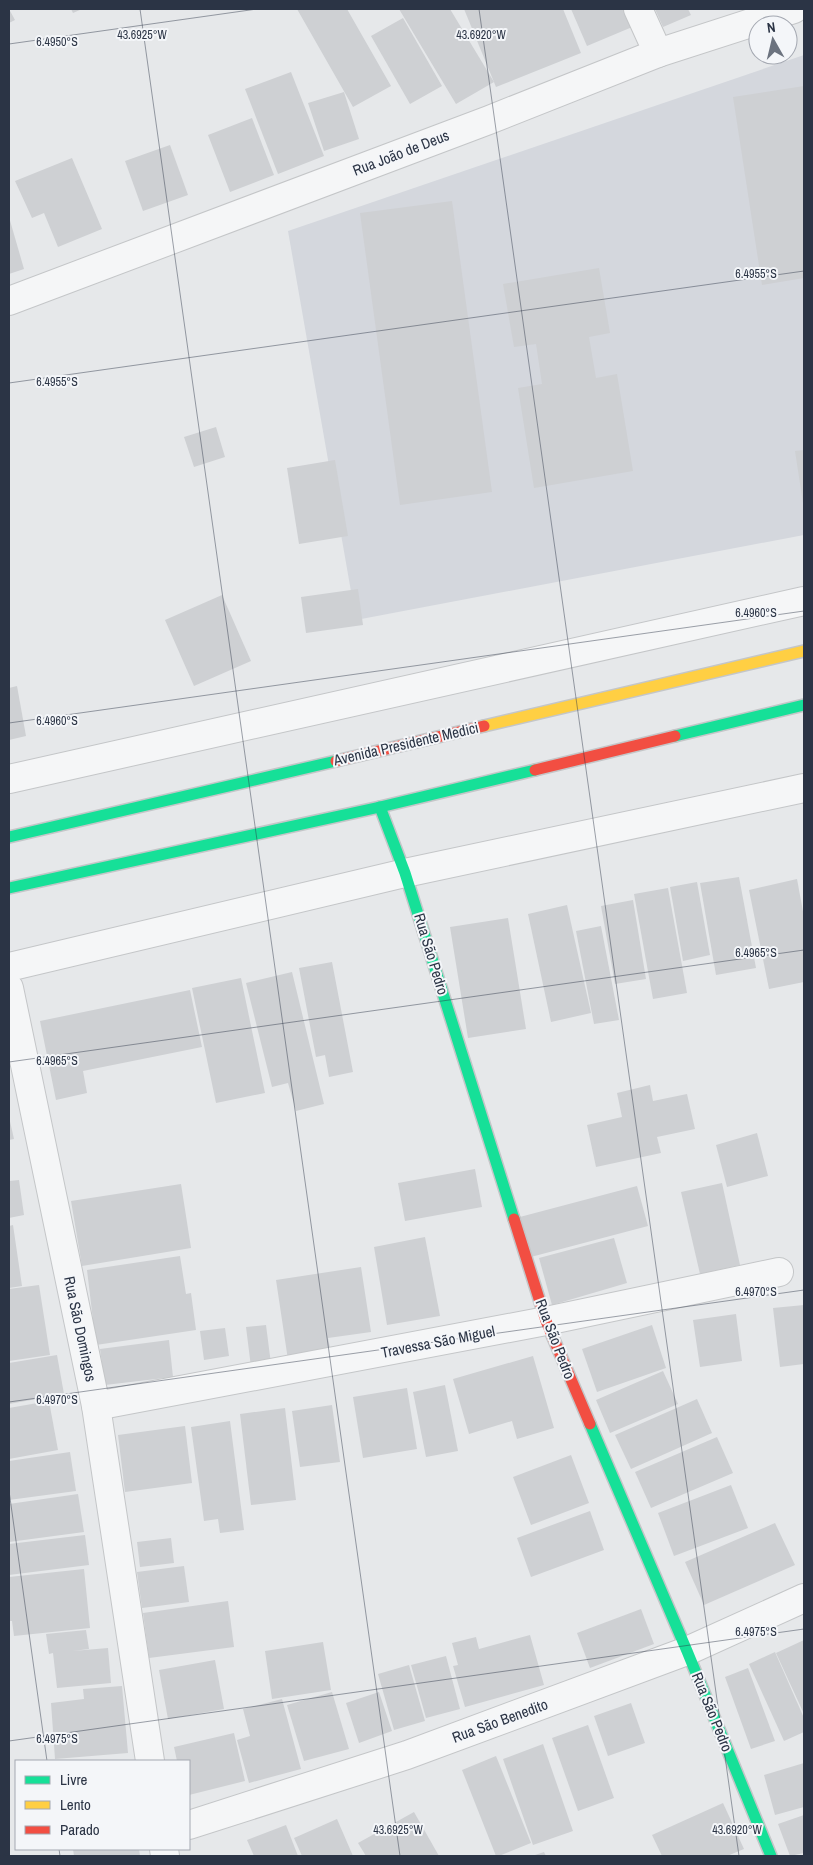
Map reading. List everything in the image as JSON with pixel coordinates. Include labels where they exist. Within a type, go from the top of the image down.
[{"type":"main road","name":"Avenida Presidente Medici","points":[[9,837],[804,651]]},
{"type":"main road","points":[[9,888],[380,807],[804,705]]},
{"type":"main road","name":"Rua São Pedro","points":[[380,807],[405,873],[546,1321],[771,1856]]},
{"type":"street","points":[[638,9],[658,53]]},
{"type":"street","name":"Rua João de Deus","points":[[9,301],[489,120],[658,53],[794,9]]},
{"type":"street","points":[[9,779],[804,601]]},
{"type":"street","points":[[9,967],[405,873],[804,788]]},
{"type":"street","name":"Rua São Domingos","points":[[9,988],[96,1406],[150,1760]]},
{"type":"street","name":"Travessa São Miguel","points":[[96,1406],[546,1321],[779,1272]]},
{"type":"street","name":"Rua São Benedito","points":[[190,1825],[407,1755],[686,1651],[804,1598]]},
{"type":"shaded area","points":[[804,55],[804,535],[356,620],[288,231],[775,65],[798,65],[798,57]]},
{"type":"building","points":[[9,9],[15,20],[9,23]]},
{"type":"building","points":[[71,9],[82,9],[73,13]]},
{"type":"building","points":[[297,9],[347,9],[391,86],[353,107]]},
{"type":"building","points":[[399,9],[450,9],[494,82],[456,104]]},
{"type":"building","points":[[464,9],[563,9],[581,53],[496,87]]},
{"type":"building","points":[[571,9],[631,9],[637,25],[587,46]]},
{"type":"building","points":[[655,9],[688,9],[691,15],[663,27]]},
{"type":"building","points":[[403,18],[442,86],[410,104],[371,36]]},
{"type":"building","points":[[291,72],[324,156],[278,174],[245,89]]},
{"type":"building","points":[[804,86],[804,278],[762,285],[733,97]]},
{"type":"building","points":[[344,92],[359,139],[324,151],[308,103]]},
{"type":"building","points":[[252,118],[274,175],[230,192],[208,135]]},
{"type":"building","points":[[170,145],[188,195],[143,211],[125,161]]},
{"type":"building","points":[[72,158],[102,229],[58,247],[44,213],[32,218],[15,181]]},
{"type":"building","points":[[452,201],[492,492],[400,505],[360,213]]},
{"type":"building","points":[[9,217],[24,269],[9,274]]},
{"type":"building","points":[[599,268],[610,333],[589,337],[596,378],[617,374],[633,471],[534,488],[518,388],[542,384],[536,344],[514,347],[503,284]]},
{"type":"building","points":[[216,427],[225,457],[194,467],[184,437]]},
{"type":"building","points":[[804,450],[804,503],[803,503],[795,451]]},
{"type":"building","points":[[335,460],[348,536],[299,544],[287,468]]},
{"type":"building","points":[[358,589],[363,625],[306,633],[301,597]]},
{"type":"building","points":[[222,595],[251,661],[194,686],[165,620]]},
{"type":"building","points":[[17,686],[26,736],[9,740],[9,688]]},
{"type":"building","points":[[739,877],[756,968],[716,975],[700,883]]},
{"type":"building","points":[[797,879],[804,917],[804,982],[769,989],[749,890]]},
{"type":"building","points":[[697,882],[710,955],[683,961],[670,887]]},
{"type":"building","points":[[668,888],[687,993],[653,999],[634,894]]},
{"type":"building","points":[[633,900],[646,979],[615,984],[601,906]]},
{"type":"building","points":[[567,905],[591,1013],[551,1022],[528,914]]},
{"type":"building","points":[[508,918],[526,1029],[468,1038],[450,927]]},
{"type":"building","points":[[601,926],[619,1020],[594,1024],[576,931]]},
{"type":"building","points":[[332,962],[353,1072],[329,1077],[325,1055],[316,1057],[299,968]]},
{"type":"building","points":[[292,972],[324,1104],[296,1111],[288,1083],[272,1087],[246,983]]},
{"type":"building","points":[[241,978],[265,1093],[216,1103],[192,988]]},
{"type":"building","points":[[190,990],[202,1047],[83,1071],[87,1093],[56,1100],[40,1021]]},
{"type":"building","points":[[650,1085],[653,1101],[687,1094],[695,1129],[657,1137],[661,1153],[596,1167],[587,1125],[622,1117],[617,1093]]},
{"type":"building","points":[[9,1117],[14,1139],[9,1140]]},
{"type":"building","points":[[757,1133],[768,1176],[727,1187],[716,1145]]},
{"type":"building","points":[[475,1169],[482,1207],[405,1221],[398,1183]]},
{"type":"building","points":[[19,1180],[24,1215],[9,1218],[9,1181]]},
{"type":"building","points":[[722,1183],[740,1265],[700,1274],[681,1192]]},
{"type":"building","points":[[181,1184],[191,1248],[82,1266],[71,1201]]},
{"type":"building","points":[[637,1186],[648,1226],[527,1258],[516,1218]]},
{"type":"building","points":[[13,1225],[22,1286],[9,1288],[9,1226]]},
{"type":"building","points":[[425,1237],[440,1316],[387,1325],[374,1247]]},
{"type":"building","points":[[614,1238],[627,1283],[552,1305],[539,1258]]},
{"type":"building","points":[[180,1256],[186,1294],[191,1293],[196,1330],[96,1345],[87,1270]]},
{"type":"building","points":[[361,1267],[371,1332],[328,1338],[331,1353],[288,1360],[276,1280]]},
{"type":"building","points":[[39,1285],[50,1355],[9,1361],[9,1289]]},
{"type":"building","points":[[804,1305],[804,1364],[780,1367],[773,1308]]},
{"type":"building","points":[[736,1314],[742,1361],[700,1367],[693,1320]]},
{"type":"building","points":[[266,1325],[271,1364],[251,1367],[246,1327]]},
{"type":"building","points":[[652,1325],[666,1368],[597,1392],[582,1349]]},
{"type":"building","points":[[225,1328],[229,1356],[204,1360],[200,1331]]},
{"type":"building","points":[[169,1340],[173,1377],[105,1385],[100,1349]]},
{"type":"building","points":[[57,1355],[64,1394],[9,1404],[9,1363]]},
{"type":"building","points":[[533,1356],[554,1428],[517,1439],[512,1421],[469,1434],[453,1379]]},
{"type":"building","points":[[663,1371],[678,1404],[610,1433],[596,1400]]},
{"type":"building","points":[[445,1385],[458,1451],[426,1457],[413,1392]]},
{"type":"building","points":[[407,1388],[417,1449],[363,1458],[353,1397]]},
{"type":"building","points":[[697,1399],[712,1433],[631,1469],[615,1435]]},
{"type":"building","points":[[49,1401],[58,1450],[9,1459],[9,1408]]},
{"type":"building","points":[[332,1405],[340,1462],[300,1467],[292,1411]]},
{"type":"building","points":[[285,1408],[296,1500],[251,1505],[240,1414]]},
{"type":"building","points":[[230,1421],[244,1530],[220,1533],[218,1519],[204,1521],[191,1427]]},
{"type":"building","points":[[185,1426],[192,1483],[125,1492],[118,1435]]},
{"type":"building","points":[[717,1437],[733,1473],[651,1508],[635,1472]]},
{"type":"building","points":[[70,1452],[76,1491],[9,1500],[9,1461]]},
{"type":"building","points":[[571,1455],[589,1503],[531,1525],[513,1477]]},
{"type":"building","points":[[731,1485],[748,1528],[674,1556],[658,1513]]},
{"type":"building","points":[[78,1494],[84,1532],[9,1542],[9,1504]]},
{"type":"building","points":[[590,1511],[604,1550],[531,1577],[517,1538]]},
{"type":"building","points":[[775,1523],[795,1565],[704,1605],[685,1562]]},
{"type":"building","points":[[85,1535],[89,1565],[9,1575],[9,1544]]},
{"type":"building","points":[[171,1538],[174,1563],[140,1567],[137,1542]]},
{"type":"building","points":[[184,1566],[189,1602],[142,1608],[137,1572]]},
{"type":"building","points":[[84,1569],[90,1628],[14,1636],[12,1621],[9,1621],[9,1577]]},
{"type":"building","points":[[228,1601],[234,1647],[149,1658],[143,1613]]},
{"type":"building","points":[[641,1609],[654,1644],[590,1668],[577,1633]]},
{"type":"building","points":[[86,1630],[89,1649],[73,1651],[108,1648],[111,1683],[57,1688],[53,1653],[49,1654],[46,1634]]},
{"type":"building","points":[[530,1635],[544,1685],[465,1707],[453,1666],[458,1665],[452,1643],[476,1637],[479,1649]]},
{"type":"building","points":[[804,1640],[804,1714],[776,1653]]},
{"type":"building","points":[[323,1642],[331,1690],[272,1699],[265,1651]]},
{"type":"building","points":[[775,1652],[804,1718],[804,1732],[784,1741],[749,1664]]},
{"type":"building","points":[[446,1656],[460,1709],[426,1718],[411,1665]]},
{"type":"building","points":[[215,1660],[224,1709],[168,1719],[159,1670]]},
{"type":"building","points":[[409,1665],[425,1721],[394,1730],[378,1674]]},
{"type":"building","points":[[748,1668],[775,1741],[751,1749],[725,1677]]},
{"type":"building","points":[[122,1686],[128,1753],[55,1759],[51,1703],[84,1699],[83,1689]]},
{"type":"building","points":[[332,1692],[349,1749],[304,1761],[287,1705]]},
{"type":"building","points":[[379,1692],[392,1731],[359,1743],[346,1703]]},
{"type":"building","points":[[282,1699],[301,1769],[249,1783],[237,1740],[250,1736],[243,1709]]},
{"type":"building","points":[[631,1703],[645,1743],[608,1756],[594,1716]]},
{"type":"building","points":[[588,1725],[614,1798],[578,1811],[552,1738]]},
{"type":"building","points":[[234,1733],[245,1781],[190,1795],[190,1760],[177,1760],[174,1747]]},
{"type":"building","points":[[543,1744],[573,1831],[533,1845],[503,1759]]},
{"type":"building","points":[[496,1756],[531,1843],[499,1856],[496,1856],[462,1770]]},
{"type":"building","points":[[804,1763],[804,1807],[775,1815],[764,1775]]},
{"type":"building","points":[[723,1803],[744,1849],[727,1856],[662,1856],[652,1835]]},
{"type":"building","points":[[414,1812],[439,1856],[366,1856],[358,1843]]},
{"type":"building","points":[[804,1815],[804,1853],[790,1856],[778,1824]]},
{"type":"building","points":[[337,1819],[353,1856],[302,1856],[294,1838]]},
{"type":"building","points":[[286,1825],[298,1856],[254,1856],[247,1840]]},
{"type":"building","points":[[73,1850],[139,1850],[140,1856],[74,1856]]},
{"type":"building","points":[[544,1852],[546,1856],[532,1856]]},
{"type":"traffic: fast","points":[[675,736],[804,705]]},
{"type":"traffic: fast","points":[[9,837],[336,761]]},
{"type":"traffic: fast","points":[[9,888],[380,807],[535,770]]},
{"type":"traffic: fast","points":[[380,807],[405,873],[514,1219]]},
{"type":"traffic: fast","points":[[590,1424],[687,1651],[771,1856]]},
{"type":"traffic: slow","points":[[484,726],[804,651]]},
{"type":"traffic: jam","points":[[336,761],[484,726]]},
{"type":"traffic: jam","points":[[535,770],[675,736]]},
{"type":"traffic: jam","points":[[514,1219],[546,1321],[590,1424]]}]
